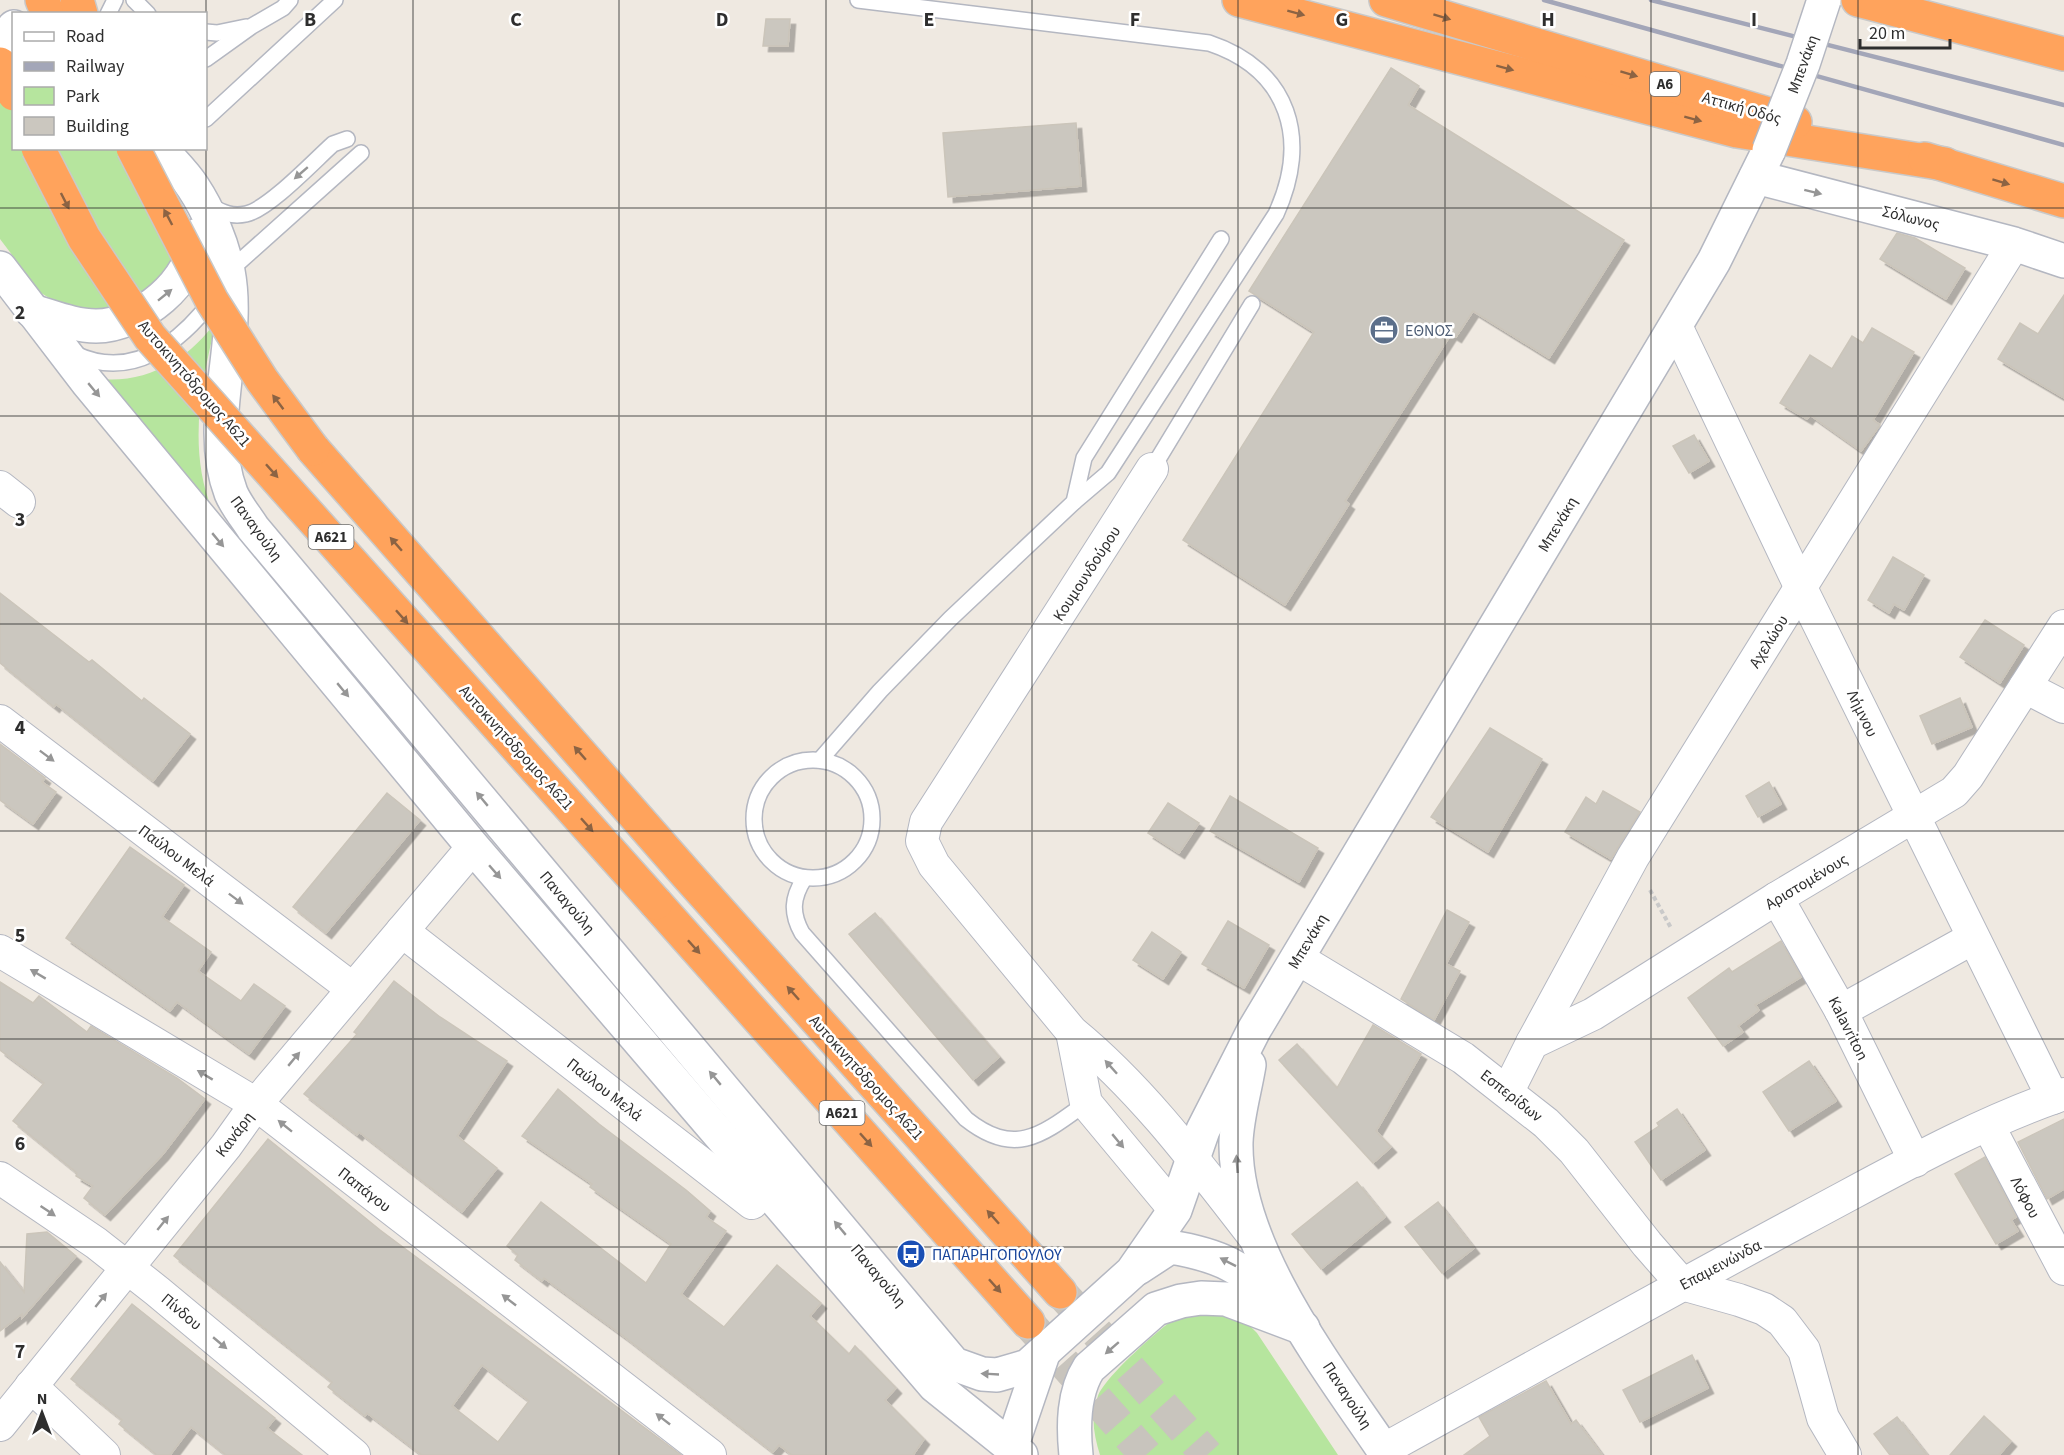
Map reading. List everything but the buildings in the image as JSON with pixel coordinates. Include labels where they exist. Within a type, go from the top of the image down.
[{"type":"highway","points":[[1239,0],[1737,131],[1945,164]]},
{"type":"highway","name":"Αττική Οδός","points":[[1386,0],[2064,201]]},
{"type":"highway","points":[[1858,0],[2058,52]]},
{"type":"highway","points":[[1940,0],[2058,52]]},
{"type":"highway","points":[[0,65],[12,90]]},
{"type":"highway","name":"Αυτοκινητόδρομος Α621","points":[[40,150],[84,238],[150,337],[1028,1323]]},
{"type":"highway","name":"Αυτοκινητόδρομος Α621","points":[[134,150],[212,301],[262,380],[313,449],[688,876],[1060,1292]]},
{"type":"main road","name":"Μπενάκη","points":[[1254,1030],[1714,261],[1762,164],[1803,64],[1824,0]]},
{"type":"main road","points":[[0,65],[12,32]]},
{"type":"main road","name":"Παναγούλη","points":[[166,151],[193,187],[220,242],[228,272],[231,307],[222,435],[223,466],[232,495],[253,528],[954,1364],[982,1374],[997,1375],[1028,1366],[1132,1272],[1175,1210],[1203,1130],[1254,1030]]},
{"type":"main road","name":"Σόλωνος","points":[[1762,164],[2064,261]]},
{"type":"main road","points":[[32,311],[67,322],[97,326],[124,320],[148,308],[171,291],[185,271],[195,243],[193,187]]},
{"type":"main road","name":"Παναγούλη","points":[[0,268],[58,346],[474,847],[935,1386],[1013,1453]]},
{"type":"main road","name":"Παναγούλη","points":[[1254,1030],[1236,1141],[1238,1172],[1245,1208],[1276,1282],[1303,1328],[1385,1453]]},
{"type":"main road","points":[[1156,1309],[1170,1247],[1175,1210]]},
{"type":"main road","points":[[1132,1272],[1170,1247],[1205,1253],[1233,1264],[1258,1282],[1303,1328]]},
{"type":"main road","points":[[1076,1455],[1075,1414],[1083,1378],[1089,1368],[1156,1309],[1201,1298],[1226,1299],[1257,1308],[1303,1328]]},
{"type":"main road","points":[[1013,1453],[1043,1354]]},
{"type":"street","name":"Αχελώου","points":[[1532,1043],[1633,857],[2014,244]]},
{"type":"street","name":"Λήμνου","points":[[1676,326],[1801,588],[1973,938],[2058,1096]]},
{"type":"street","name":"Κουμουνδούρου","points":[[922,842],[926,822],[1152,469]]},
{"type":"street","name":"Αριστομένους","points":[[1532,1043],[1593,1014],[1777,898],[1954,792],[1968,776],[2064,626]]},
{"type":"street","points":[[2025,687],[2064,706]]},
{"type":"street","name":"Παύλου Μελά","points":[[0,721],[353,989]]},
{"type":"street","name":"Παναγούλη","points":[[922,842],[933,865],[1072,1032],[1098,1053],[1193,1157],[1257,1241]]},
{"type":"street","name":"Κανάρη","points":[[0,1425],[226,1146],[256,1104],[474,847]]},
{"type":"street","name":"Kalavriton","points":[[1777,898],[1841,1011],[1915,1161]]},
{"type":"street","name":"Παύλου Μελά","points":[[402,932],[752,1203]]},
{"type":"street","points":[[1841,1011],[1973,938]]},
{"type":"street","name":"Παπάγου","points":[[0,951],[256,1104],[710,1455]]},
{"type":"street","name":"Εσπερίδων","points":[[1297,958],[1463,1058],[1546,1122],[1574,1151],[1647,1244],[1682,1284]]},
{"type":"street","name":"Παναγούλη","points":[[1072,1032],[1086,1103],[1175,1210]]},
{"type":"street","points":[[1508,1091],[1532,1043]]},
{"type":"street","name":"Επαμεινώνδα","points":[[1385,1453],[1682,1284],[1915,1161],[1988,1125],[2058,1096]]},
{"type":"street","name":"Λόφου","points":[[1988,1125],[2064,1269]]},
{"type":"street","name":"Πίνδου","points":[[0,1178],[96,1243],[126,1269],[158,1291],[354,1455]]},
{"type":"street","points":[[1682,1284],[1764,1309],[1782,1322],[1804,1350],[1823,1419],[1845,1455]]},
{"type":"street","points":[[31,1386],[104,1455]]},
{"type":"lane","points":[[134,0],[146,12]]},
{"type":"lane","points":[[207,58],[252,26],[283,8],[290,0]]},
{"type":"lane","points":[[207,117],[335,0]]},
{"type":"lane","points":[[820,760],[880,691],[950,619],[1108,473],[1276,214],[1288,188],[1293,160],[1292,135],[1286,110],[1272,85],[1253,64],[1233,51],[1209,43],[858,0]]},
{"type":"lane","points":[[207,32],[217,33],[252,26]]},
{"type":"lane","points":[[193,187],[209,205],[225,215],[247,214],[264,205],[333,144],[347,139]]},
{"type":"lane","points":[[58,346],[87,360],[115,365],[139,360],[171,342],[195,323],[214,297],[228,272],[361,153]]},
{"type":"lane","points":[[1074,502],[1084,458],[1221,239]]},
{"type":"lane","name":"Κουμουνδούρου","points":[[1152,469],[1252,304]]},
{"type":"lane","points":[[820,760],[846,769],[864,788],[873,814],[869,840],[854,863],[831,877],[804,879],[780,870],[761,850],[753,825],[756,799],[771,776],[794,762],[820,760]]},
{"type":"lane","points":[[804,879],[796,892],[793,908],[795,921],[802,933],[966,1119],[986,1134],[1019,1139],[1041,1133],[1086,1103]]},
{"type":"path","points":[[1633,857],[1685,956]]},
{"type":"green space","points":[[12,88],[12,150],[137,150],[178,209],[172,267],[153,291],[99,312],[66,308],[41,293],[0,239],[0,93]]},
{"type":"green space","points":[[217,319],[206,367],[199,416],[200,465],[213,512],[100,379],[135,377],[167,366],[195,346]]},
{"type":"green space","points":[[1199,1309],[1239,1315],[1257,1333],[1338,1455],[1100,1455],[1094,1418],[1098,1396],[1103,1388],[1121,1366],[1158,1332],[1177,1317]]},
{"type":"tunnel","points":[[1064,1296],[1207,1455]]},
{"type":"tunnel","points":[[1031,1326],[1146,1455]]},
{"type":"railway","points":[[1544,0],[2064,145]]},
{"type":"railway","points":[[1651,0],[2064,105]]},
{"type":"place","name":"ΕΘΝΟΣ","points":[[1384,330]]},
{"type":"place","name":"ΠΑΠΑΡΗΓΟΠΟΥΛΟΥ","points":[[911,1254]]}]
